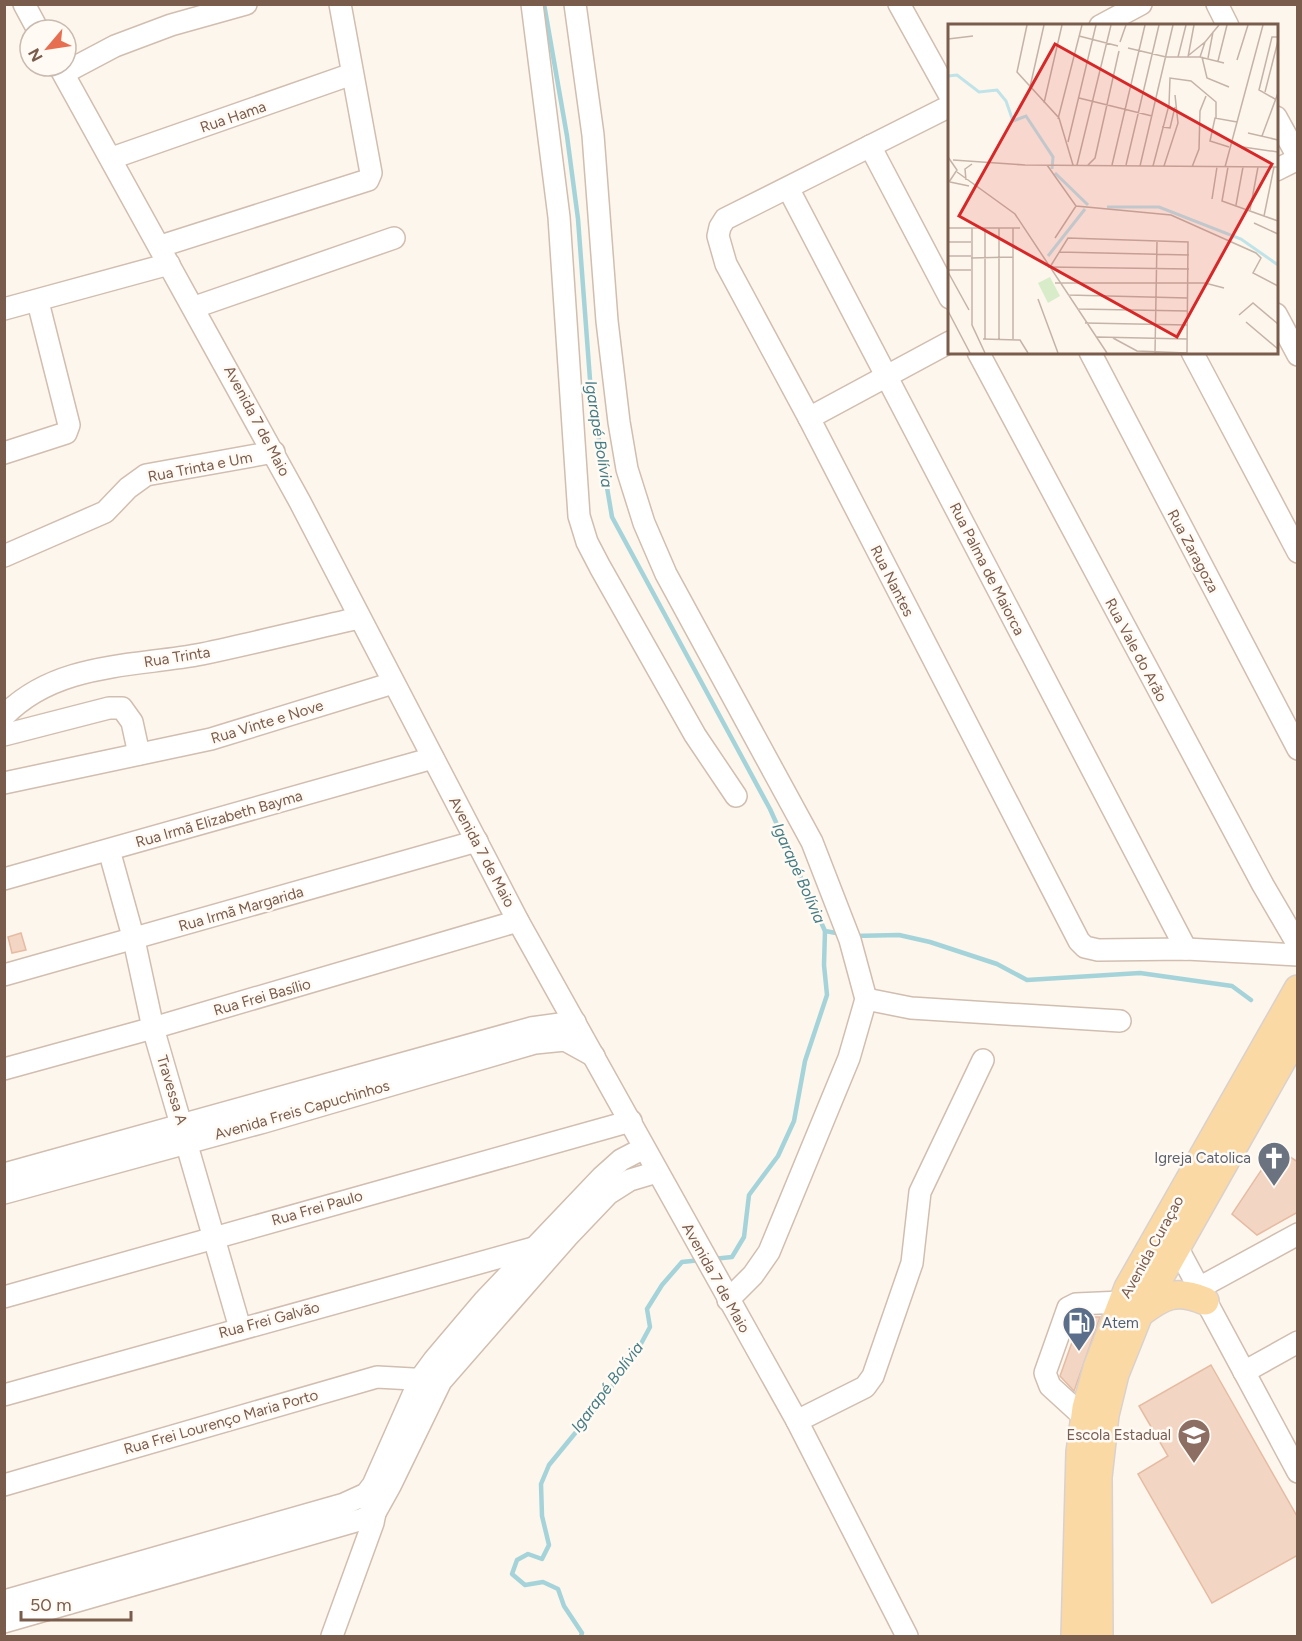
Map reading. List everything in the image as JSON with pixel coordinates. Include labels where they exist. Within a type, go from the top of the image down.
[{"type":"main road","name":"Avenida Curaçao","points":[[1099,1636],[1100,1452],[1105,1415],[1131,1308],[1178,1249],[1298,988]]},
{"type":"main road","name":"Avenida Curaçao","points":[[1075,1636],[1076,1508],[1085,1418],[1097,1368],[1244,1106],[1298,1032]]},
{"type":"main road","points":[[1131,1308],[1154,1304],[1174,1294],[1201,1295]]},
{"type":"street","points":[[24,4],[32,18]]},
{"type":"street","points":[[78,63],[171,25],[246,4]]},
{"type":"street","points":[[4,309],[38,302],[368,180],[371,173],[340,4]]},
{"type":"street","points":[[532,4],[559,218],[579,516],[600,567],[695,735],[736,796]]},
{"type":"street","points":[[575,4],[593,135],[607,321],[619,422],[631,480],[644,523],[666,574],[812,842],[850,940],[866,999],[849,1058],[769,1252],[753,1275],[723,1291]]},
{"type":"street","points":[[899,4],[948,92]]},
{"type":"street","points":[[1108,24],[1123,20],[1141,4]]},
{"type":"street","points":[[1217,4],[1227,24]]},
{"type":"street","name":"Rua Hama","points":[[112,158],[352,74]]},
{"type":"street","name":"Avenida 7 de Maio","points":[[67,78],[274,452],[519,921],[797,1421],[907,1636]]},
{"type":"street","points":[[788,188],[948,107]]},
{"type":"street","points":[[1278,121],[1298,158],[1278,169]]},
{"type":"street","points":[[870,146],[948,294]]},
{"type":"street","name":"Rua Nantes","points":[[788,188],[725,219],[718,236],[726,264],[809,418],[1078,940],[1085,947],[1098,951],[1186,950]]},
{"type":"street","name":"Rua Palma de Maiorca","points":[[788,188],[1186,950]]},
{"type":"street","points":[[195,307],[394,238]]},
{"type":"street","points":[[4,453],[58,437],[66,433],[69,425],[38,302]]},
{"type":"street","points":[[1278,318],[1298,355]]},
{"type":"street","points":[[809,418],[948,343]]},
{"type":"street","name":"Rua Vale do Arão","points":[[979,354],[1240,844],[1298,945]]},
{"type":"street","name":"Rua Zaragoza","points":[[1091,354],[1298,749]]},
{"type":"street","points":[[1193,354],[1298,552]]},
{"type":"street","name":"Rua Trinta e Um","points":[[4,556],[105,512],[128,488],[146,475],[274,452]]},
{"type":"street","name":"Rua Trinta","points":[[4,716],[30,694],[88,671],[194,655],[359,618]]},
{"type":"street","name":"Rua Vinte e Nove","points":[[4,783],[211,739],[393,683]]},
{"type":"street","points":[[4,735],[109,708],[122,708],[132,722],[139,754]]},
{"type":"street","name":"Rua Irmã Elizabeth Bayma","points":[[4,879],[433,758]]},
{"type":"street","name":"Rua Irmã Margarida","points":[[4,975],[477,842]]},
{"type":"street","name":"Travessa A","points":[[109,850],[134,940],[153,1029],[216,1239],[240,1328]]},
{"type":"street","name":"Rua Frei Basílio","points":[[4,1069],[153,1029],[519,921]]},
{"type":"street","points":[[1186,950],[1298,955]]},
{"type":"street","points":[[866,999],[911,1008],[1120,1021]]},
{"type":"street","name":"Avenida Freis Capuchinhos","points":[[4,1193],[185,1134],[267,1100],[538,1026],[575,1022]]},
{"type":"street","name":"Avenida Freis Capuchinhos","points":[[4,1174],[185,1134],[536,1043],[565,1040],[595,1058]]},
{"type":"street","points":[[797,1421],[865,1387],[873,1376],[912,1263],[920,1192],[982,1060]]},
{"type":"street","name":"Rua Frei Paulo","points":[[4,1297],[631,1121]]},
{"type":"street","points":[[4,1622],[363,1519],[380,1471],[430,1380],[484,1301],[602,1177],[621,1160],[644,1148]]},
{"type":"street","points":[[430,1380],[608,1194],[630,1180],[657,1172]]},
{"type":"street","points":[[1201,1295],[1298,1234]]},
{"type":"street","name":"Rua Frei Galvão","points":[[4,1395],[533,1248]]},
{"type":"street","points":[[1178,1249],[1244,1372],[1292,1449],[1298,1472]]},
{"type":"street","points":[[1085,1418],[1050,1386],[1045,1373],[1068,1308],[1076,1304],[1131,1308]]},
{"type":"street","points":[[1244,1372],[1298,1342]]},
{"type":"street","name":"Rua Frei Lourenço Maria Porto","points":[[4,1485],[377,1377],[430,1380]]},
{"type":"street","points":[[4,1601],[344,1504],[370,1503]]},
{"type":"street","points":[[332,1636],[373,1523],[370,1503]]},
{"type":"building","points":[[21,933],[26,950],[12,953],[8,937]]},
{"type":"building","name":"Igreja Catolica","points":[[1276,1148],[1298,1162],[1298,1212],[1257,1235],[1232,1214]]},
{"type":"building","name":"Atem","points":[[1081,1317],[1100,1317],[1074,1391],[1060,1376]]},
{"type":"building","points":[[1211,1365],[1298,1518],[1298,1555],[1212,1603],[1138,1474],[1168,1456],[1139,1406]]},
{"type":"waterway","name":"Igarapé Bolívia","points":[[544,4],[567,136],[578,219],[591,393],[612,517],[770,809],[825,931],[824,965],[827,995],[805,1061],[794,1121],[778,1156],[749,1195],[744,1237],[732,1257],[713,1259]]},
{"type":"waterway","points":[[825,931],[842,934]]},
{"type":"waterway","points":[[853,936],[899,935],[930,942],[997,964],[1027,980],[1140,973],[1232,986],[1251,1000]]},
{"type":"waterway","name":"Igarapé Bolívia","points":[[581,1636],[582,1633],[564,1606],[558,1589],[543,1582],[525,1585],[512,1574],[517,1560],[528,1554],[542,1559],[549,1545],[542,1516],[541,1484],[549,1465],[599,1404],[636,1353],[650,1327],[647,1309],[662,1285],[682,1262],[701,1260]]},
{"type":"place","name":"Igreja Catolica","points":[[1274,1187]]},
{"type":"place","name":"Atem","points":[[1079,1352]]},
{"type":"place","name":"Escola Estadual","points":[[1194,1464]]}]
